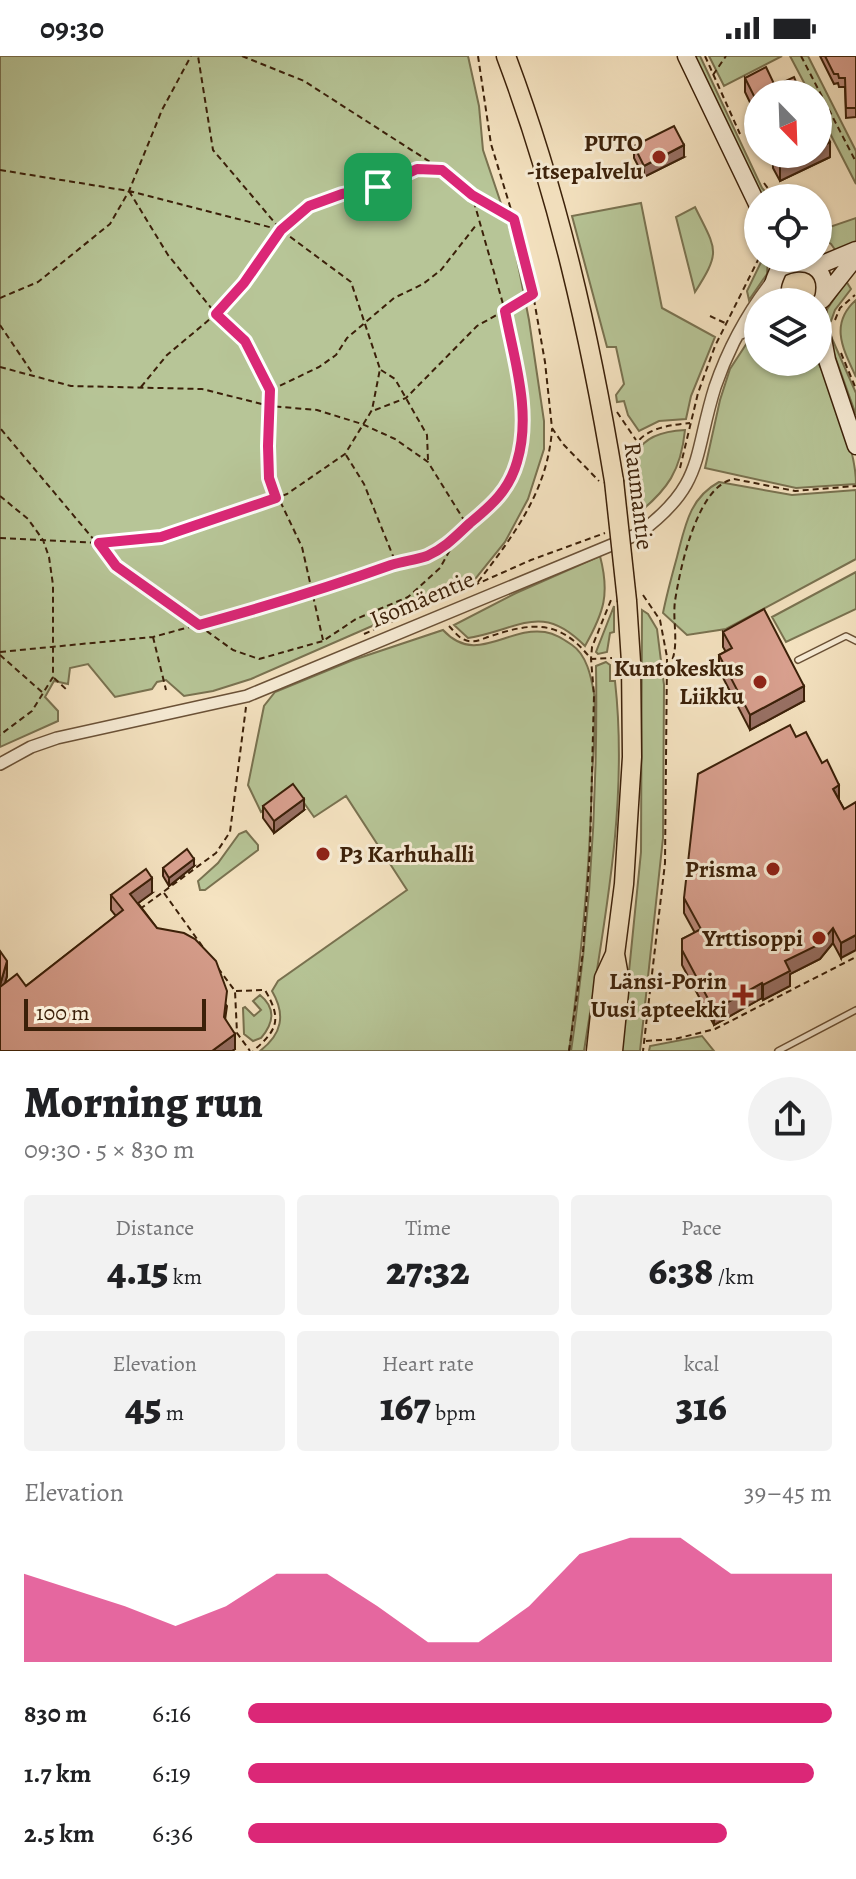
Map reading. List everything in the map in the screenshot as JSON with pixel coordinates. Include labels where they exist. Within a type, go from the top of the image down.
[{"type":"highway","name":"Raumantie","points":[[506,56],[571,258],[593,356],[614,480],[627,598],[632,757],[624,884],[615,954],[604,978],[596,1051]]},
{"type":"highway","name":"Raumantie","points":[[613,1051],[620,982],[615,954]]},
{"type":"main road","points":[[686,56],[747,184]]},
{"type":"main road","points":[[832,256],[856,250]]},
{"type":"main road","points":[[832,290],[856,257]]},
{"type":"main road","points":[[773,272],[774,278]]},
{"type":"main road","points":[[773,288],[777,272]]},
{"type":"main road","points":[[830,376],[856,446]]},
{"type":"street","name":"Isomäentie","points":[[0,764],[31,747],[57,738],[247,696],[638,534],[676,501],[688,483],[702,447],[721,369],[751,309],[774,278]]},
{"type":"street","name":"Isomäentie","points":[[740,333],[744,330]]},
{"type":"lane","points":[[798,660],[846,636],[856,641]]},
{"type":"lane","points":[[778,1051],[856,1010]]},
{"type":"path","points":[[0,298],[38,282],[110,224],[129,191],[162,110],[191,56]]},
{"type":"path","points":[[0,538],[99,543],[161,537],[276,498],[287,494],[345,454],[372,410],[380,369],[351,282],[281,230],[213,150],[198,56]]},
{"type":"path","points":[[242,56],[304,81],[442,170],[472,195],[514,219]]},
{"type":"path","points":[[477,584],[517,533],[539,489],[551,451],[552,428],[533,294],[491,144],[478,56]]},
{"type":"path","points":[[705,56],[744,141]]},
{"type":"path","points":[[713,75],[726,56]]},
{"type":"path","points":[[801,56],[856,162]]},
{"type":"path","points":[[141,387],[167,355],[216,314],[244,283],[281,230],[309,206],[342,194],[378,187],[417,169],[442,170]]},
{"type":"path","points":[[0,170],[129,191],[281,230]]},
{"type":"path","points":[[762,180],[765,184]]},
{"type":"path","points":[[129,191],[168,255],[216,314],[245,341],[270,390],[269,478],[302,547],[323,641]]},
{"type":"path","points":[[0,428],[116,566],[233,650],[259,659],[323,641],[356,619],[408,597],[440,568],[456,539],[504,492],[518,458],[523,420],[519,382],[505,311],[472,195]]},
{"type":"path","points":[[270,390],[319,367],[336,355],[347,338],[394,298],[423,284],[441,270],[478,223]]},
{"type":"path","points":[[677,475],[698,393],[726,323],[752,272]]},
{"type":"path","points":[[372,410],[406,398],[477,326],[533,294]]},
{"type":"path","points":[[833,327],[840,308],[855,295]]},
{"type":"path","points":[[710,316],[726,323]]},
{"type":"path","points":[[0,325],[35,376]]},
{"type":"path","points":[[837,343],[856,389]]},
{"type":"path","points":[[0,367],[71,386],[202,389],[270,406],[317,410],[362,424],[395,439],[428,462],[467,526]]},
{"type":"path","points":[[380,369],[395,379],[427,435],[428,462]]},
{"type":"path","points":[[617,411],[637,441]]},
{"type":"path","points":[[552,428],[599,481],[614,480],[637,441],[670,425],[690,423]]},
{"type":"path","points":[[345,454],[364,484],[396,564]]},
{"type":"path","points":[[667,669],[675,658],[675,600],[697,514],[716,488],[726,480],[734,479],[795,491],[856,486]]},
{"type":"path","points":[[0,496],[28,519],[43,540],[53,585],[53,677],[32,711],[0,735]]},
{"type":"path","points":[[356,637],[531,560],[608,532]]},
{"type":"path","points":[[0,654],[153,637],[314,593],[426,556],[456,539]]},
{"type":"path","points":[[569,1051],[583,952],[590,849],[594,695],[592,647],[627,598],[660,620],[667,669],[665,863],[643,1051]]},
{"type":"path","points":[[444,614],[450,628],[464,640],[476,641],[524,626],[545,627],[558,630],[581,647],[591,659]]},
{"type":"path","points":[[153,637],[166,690]]},
{"type":"path","points":[[0,654],[43,693]]},
{"type":"path","points":[[591,659],[612,658]]},
{"type":"path","points":[[53,677],[68,691]]},
{"type":"path","points":[[132,916],[216,853],[230,832],[247,696]]},
{"type":"path","points":[[163,892],[208,954]]},
{"type":"path","points":[[645,1041],[675,1039],[715,1029],[856,957]]},
{"type":"path","points":[[217,967],[235,991],[237,1033],[251,1051],[269,1038],[276,1023],[276,1008],[265,990],[235,991]]},
{"type":"green space","points":[[0,56],[468,56],[479,106],[483,150],[513,239],[544,421],[544,449],[528,499],[505,542],[476,578],[251,679],[213,691],[184,696],[166,680],[157,682],[152,689],[115,697],[88,664],[70,668],[68,684],[54,681],[45,697],[58,711],[58,721],[0,747]]},
{"type":"green space","points":[[694,56],[700,56],[744,150],[744,162]]},
{"type":"green space","points":[[709,56],[782,56],[724,86]]},
{"type":"green space","points":[[790,56],[808,56],[820,80],[803,80]]},
{"type":"green space","points":[[832,104],[856,151],[856,184],[832,137]]},
{"type":"green space","points":[[747,168],[753,168],[760,184],[754,184]]},
{"type":"green space","points":[[641,203],[662,308],[715,337],[691,396],[686,419],[659,421],[639,431],[628,415],[624,401],[617,402],[616,395],[624,384],[616,347],[607,347],[572,216]]},
{"type":"green space","points":[[695,207],[713,250],[709,267],[695,292],[676,217]]},
{"type":"green space","points":[[856,218],[856,243],[838,254],[832,245],[832,226]]},
{"type":"green space","points":[[756,272],[767,272],[757,288],[748,288]]},
{"type":"green space","points":[[846,281],[851,289],[832,318],[832,302]]},
{"type":"green space","points":[[856,300],[856,377],[843,347],[841,328],[843,318]]},
{"type":"green space","points":[[832,339],[856,393],[856,415],[832,348]]},
{"type":"green space","points":[[744,348],[744,376],[824,376],[848,438],[856,484],[796,488],[705,468],[730,369]]},
{"type":"green space","points":[[685,430],[680,457],[671,478],[657,497],[636,515],[633,482],[636,456],[651,438]]},
{"type":"green space","points":[[719,482],[792,495],[856,490],[856,559],[726,629],[687,635],[663,613],[690,514],[701,496]]},
{"type":"green space","points":[[600,556],[605,592],[597,623],[585,646],[569,632],[542,622],[529,622],[468,638],[454,625],[516,593]]},
{"type":"green space","points":[[856,572],[856,609],[786,642],[772,617]]},
{"type":"green space","points":[[614,606],[614,632],[610,633],[607,652],[598,654],[596,652]]},
{"type":"green space","points":[[642,610],[657,629],[664,685],[663,838],[640,1051],[621,1051],[641,852]]},
{"type":"green space","points":[[443,630],[455,640],[468,645],[480,645],[531,632],[549,633],[577,649],[590,673],[595,714],[589,847],[569,1051],[260,1051],[273,1038],[280,1024],[279,1008],[272,991],[278,981],[407,890],[346,796],[314,817],[294,789],[261,812],[248,785],[264,706],[275,692],[353,660]]},
{"type":"green space","points":[[606,662],[610,665],[610,681],[615,681],[618,728],[619,774],[612,867],[584,1051],[571,1051],[591,859],[596,763],[596,666]]},
{"type":"green space","points":[[246,831],[258,845],[258,850],[205,890],[200,890],[198,881],[218,863],[239,834]]},
{"type":"green space","points":[[260,995],[269,1005],[271,1021],[261,1038],[253,1041],[244,1034],[243,1008],[254,1016],[261,1010],[253,1001]]},
{"type":"green space","points":[[702,1036],[714,1051],[649,1051],[650,1046]]},
{"type":"building","points":[[825,56],[856,56],[856,108],[846,108],[845,78],[834,74]]},
{"type":"building","points":[[766,67],[772,80],[746,80]]},
{"type":"building","points":[[674,126],[684,145],[644,166],[634,146]]},
{"type":"building","points":[[764,609],[804,686],[750,715],[719,655],[732,648],[723,632]]},
{"type":"building","name":"Prisma","points":[[790,725],[796,737],[806,732],[822,763],[827,760],[839,785],[833,789],[844,809],[856,802],[856,935],[841,943],[833,928],[820,944],[785,961],[790,971],[714,1010],[682,950],[682,939],[701,929],[684,898],[698,774]]},
{"type":"building","points":[[293,784],[304,799],[274,821],[263,806]]},
{"type":"building","points":[[187,849],[194,859],[169,878],[163,868]]},
{"type":"building","points":[[146,869],[152,878],[130,894],[157,928],[184,933],[195,939],[216,961],[227,991],[224,1017],[235,1034],[212,1051],[0,1051],[0,987],[17,974],[26,986],[123,910],[111,895]]},
{"type":"building","points":[[0,951],[7,961],[0,985]]},
{"type":"place","name":"PUTO -itsepalvelu","points":[[659,157]]},
{"type":"place","name":"Kuntokeskus Liikku","points":[[760,682]]},
{"type":"place","name":"P3 Karhuhalli","points":[[323,854]]},
{"type":"place","name":"Prisma","points":[[773,869]]},
{"type":"place","name":"Yrttisoppi","points":[[819,938]]},
{"type":"place","name":"Länsi-Porin Uusi apteekki","points":[[743,995]]},
{"type":"route","points":[[417,169],[442,170],[472,195],[514,219],[533,294],[505,311],[523,420],[513,475],[504,492],[456,539],[426,556],[314,593],[199,625],[116,566],[99,543],[161,537],[276,498],[269,478],[270,390],[245,341],[216,314],[244,283],[281,230],[309,206],[342,194],[378,187],[417,169]]}]
